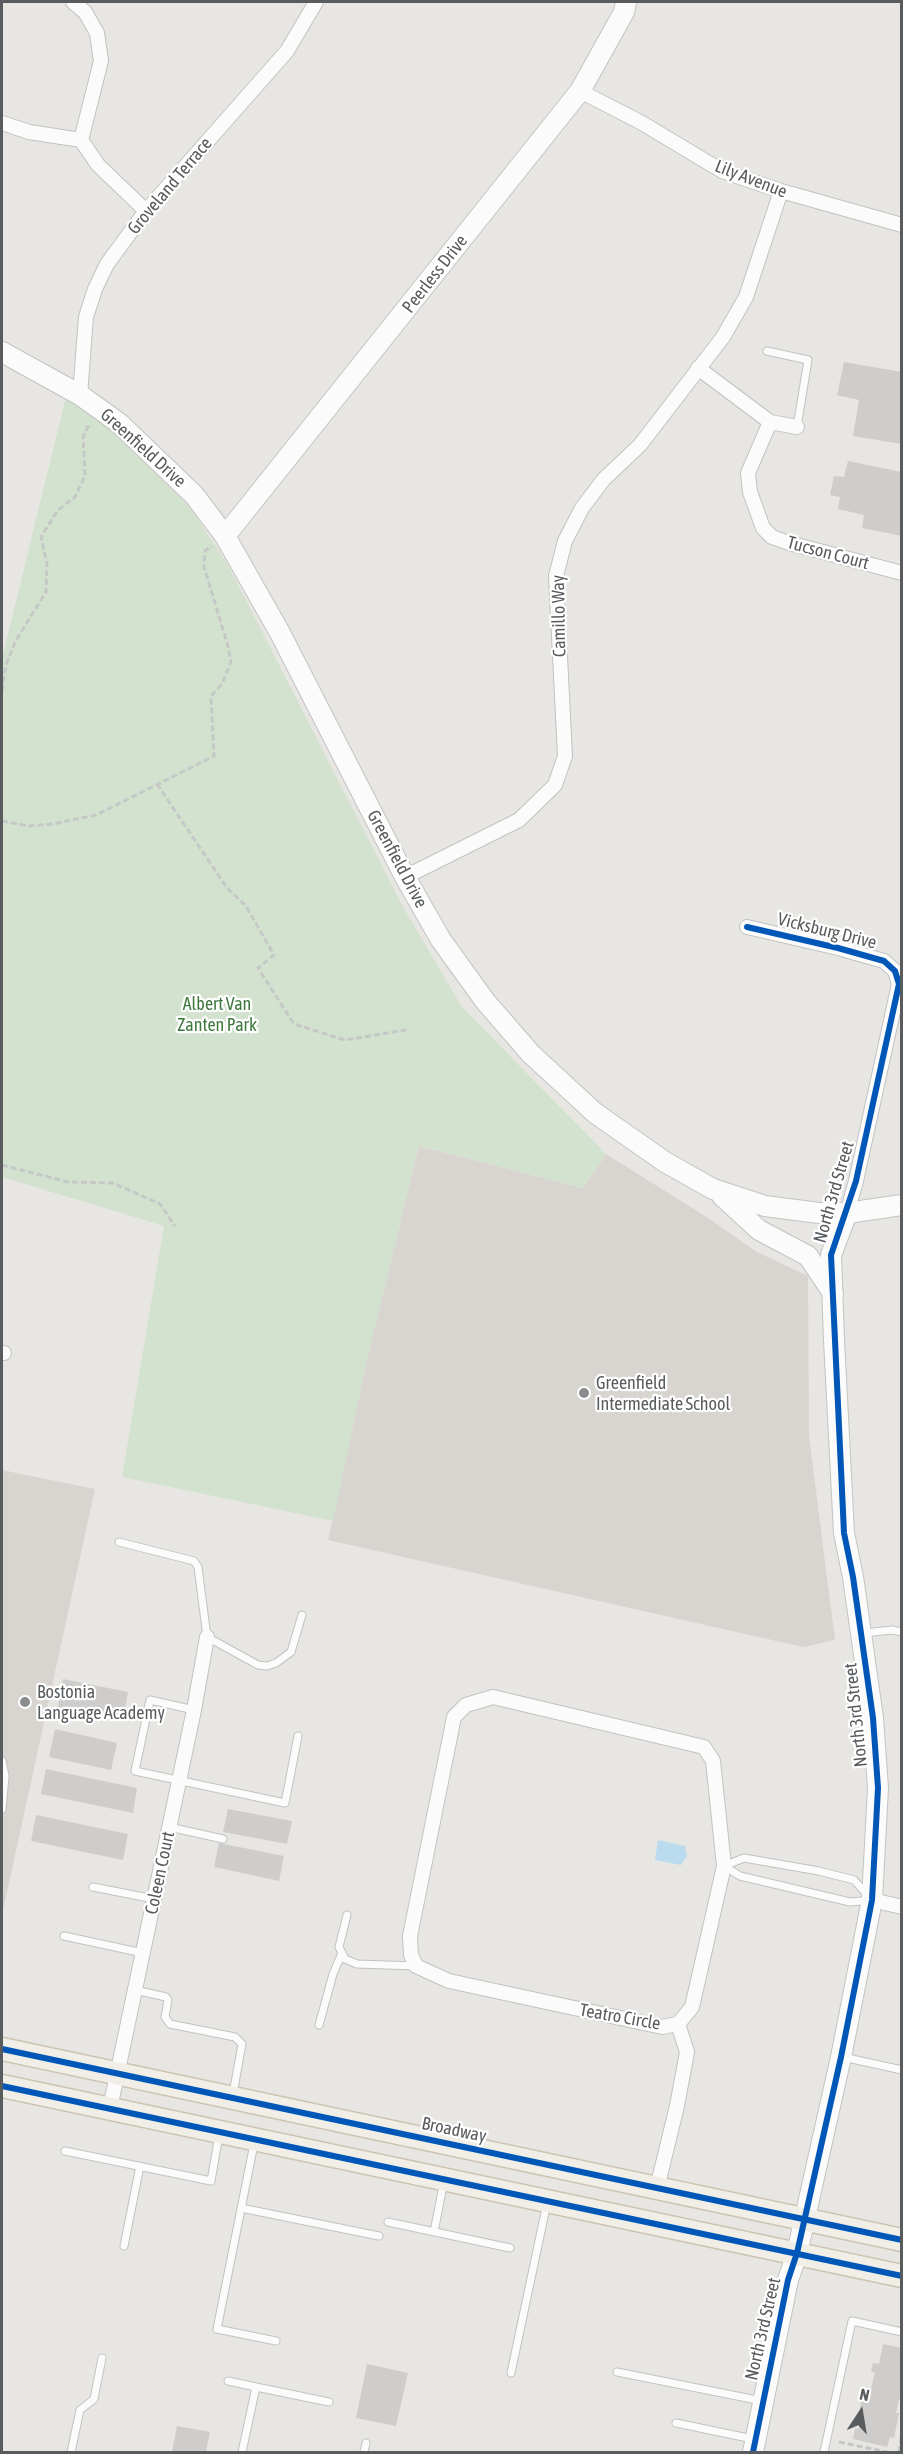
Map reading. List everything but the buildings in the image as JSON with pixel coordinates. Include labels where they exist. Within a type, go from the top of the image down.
[{"type":"main road","name":"Broadway","points":[[2,2049],[902,2240]]},
{"type":"main road","points":[[2,2086],[902,2276]]},
{"type":"street","points":[[73,2],[85,12],[97,33],[101,61],[81,140]]},
{"type":"street","name":"Groveland Terrace","points":[[80,395],[86,316],[107,264],[146,211],[287,51],[316,2]]},
{"type":"street","name":"Peerless Drive","points":[[225,536],[580,92],[624,12],[626,2]]},
{"type":"street","name":"Lily Avenue","points":[[580,92],[642,123],[717,168],[781,192],[902,225]]},
{"type":"street","points":[[2,123],[29,132],[81,140],[98,165],[146,211]]},
{"type":"street","name":"Camillo Way","points":[[405,877],[519,820],[555,785],[565,756],[555,576],[565,541],[582,508],[604,479],[640,445],[723,337],[746,297],[781,192]]},
{"type":"street","name":"Greenfield Drive","points":[[2,352],[80,395],[119,423],[195,495],[225,536],[280,633],[405,877],[441,940],[485,1001],[531,1054],[595,1113],[665,1162],[713,1188],[765,1206],[810,1212],[847,1213],[902,1205]]},
{"type":"street","points":[[698,368],[770,422],[798,427]]},
{"type":"street","name":"Tucson Court","points":[[770,422],[748,472],[750,492],[763,528],[772,537],[789,543],[902,573]]},
{"type":"street","name":"Vicksburg Drive","points":[[747,927],[884,961],[895,971]]},
{"type":"street","name":"North 3rd Street","points":[[754,2446],[788,2280],[797,2253],[841,2057],[872,1900],[878,1788],[873,1718],[844,1533],[831,1255],[856,1181],[898,984],[895,971]]},
{"type":"street","points":[[713,1188],[759,1230],[808,1256],[833,1294]]},
{"type":"street","name":"Coleen Court","points":[[110,2108],[195,1710],[207,1637]]},
{"type":"street","name":"Teatro Circle","points":[[493,1697],[704,1747],[713,1761],[724,1866],[692,2007],[678,2024],[662,2027],[460,1984],[416,1966],[411,1955],[410,1936],[454,1717],[466,1705],[493,1697]]},
{"type":"street","points":[[872,1900],[902,1907]]},
{"type":"street","points":[[657,2188],[677,2106],[687,2052],[678,2024]]},
{"type":"lane","points":[[766,351],[808,360],[798,427]]},
{"type":"lane","points":[[119,1542],[194,1561],[198,1567],[207,1637],[258,1665],[267,1666],[291,1652],[302,1615]]},
{"type":"lane","points":[[861,1633],[892,1630],[902,1632]]},
{"type":"lane","points":[[195,1710],[150,1700],[135,1771],[285,1803],[298,1736]]},
{"type":"lane","points":[[2,1761],[4,1776],[2,1809]]},
{"type":"lane","points":[[169,1827],[223,1839]]},
{"type":"lane","points":[[724,1866],[744,1858],[819,1871],[854,1880],[872,1900]]},
{"type":"lane","points":[[724,1866],[740,1876],[850,1902],[872,1900]]},
{"type":"lane","points":[[93,1887],[154,1899]]},
{"type":"lane","points":[[347,1915],[339,1947],[345,1959],[357,1965],[416,1966]]},
{"type":"lane","points":[[64,1936],[142,1953]]},
{"type":"lane","points":[[319,2025],[333,1974],[342,1953]]},
{"type":"lane","points":[[135,1990],[166,1997],[168,2000],[165,2017],[170,2024],[235,2037],[242,2043],[232,2099]]},
{"type":"lane","points":[[841,2057],[902,2070]]},
{"type":"lane","points":[[65,2151],[211,2181],[220,2132]]},
{"type":"lane","points":[[255,2139],[217,2329],[276,2341]]},
{"type":"lane","points":[[124,2246],[140,2166]]},
{"type":"lane","points":[[434,2232],[445,2179]]},
{"type":"lane","points":[[511,2373],[548,2200]]},
{"type":"lane","points":[[241,2208],[379,2236]]},
{"type":"lane","points":[[388,2222],[510,2248]]},
{"type":"lane","points":[[824,2452],[852,2321],[902,2332]]},
{"type":"lane","points":[[71,2452],[80,2410],[94,2399],[102,2358]]},
{"type":"lane","points":[[617,2372],[762,2401]]},
{"type":"lane","points":[[228,2381],[329,2402]]},
{"type":"lane","points":[[242,2452],[256,2387]]},
{"type":"lane","points":[[676,2423],[754,2446]]},
{"type":"lane","points":[[364,2452],[366,2443]]},
{"type":"path","points":[[2,691],[6,665],[15,642],[46,592],[47,564],[41,537],[58,510],[75,497],[85,476],[83,437],[96,406]]},
{"type":"path","points":[[2,821],[29,826],[96,815],[214,756],[211,696],[222,684],[231,662],[204,567],[205,551],[225,536]]},
{"type":"path","points":[[157,784],[227,888],[246,906],[252,916],[274,955],[258,968],[294,1024],[345,1040],[406,1030]]},
{"type":"path","points":[[2,1165],[68,1182],[112,1183],[160,1204],[175,1226]]},
{"type":"path","points":[[899,2452],[902,2431]]},
{"type":"path","points":[[827,2440],[887,2452]]},
{"type":"shaded area","name":"Greenfield Intermediate School","points":[[419,1146],[583,1188],[606,1154],[705,1216],[757,1252],[808,1276],[809,1436],[835,1640],[803,1647],[328,1540],[369,1350]]},
{"type":"shaded area","name":"Bostonia Language Academy","points":[[2,1470],[95,1489],[2,1915]]},
{"type":"green space","name":"Albert Van Zanten Park","points":[[66,397],[107,425],[184,501],[197,518],[227,563],[402,905],[462,1007],[606,1154],[583,1188],[419,1146],[369,1350],[333,1521],[122,1477],[164,1226],[2,1177],[2,658]]},
{"type":"water","points":[[658,1840],[685,1846],[687,1856],[681,1865],[655,1860]]},
{"type":"cycle path","points":[[747,927],[884,961],[895,971],[899,984],[856,1181],[831,1255],[844,1533],[853,1577],[873,1718],[878,1788],[872,1900],[841,2057],[797,2253],[788,2280],[753,2452]]},
{"type":"cycle path","points":[[2,2049],[902,2240]]},
{"type":"cycle path","points":[[2,2086],[902,2276]]},
{"type":"place","name":"Greenfield Intermediate School","points":[[584,1393]]},
{"type":"place","name":"Bostonia Language Academy","points":[[25,1702]]}]
